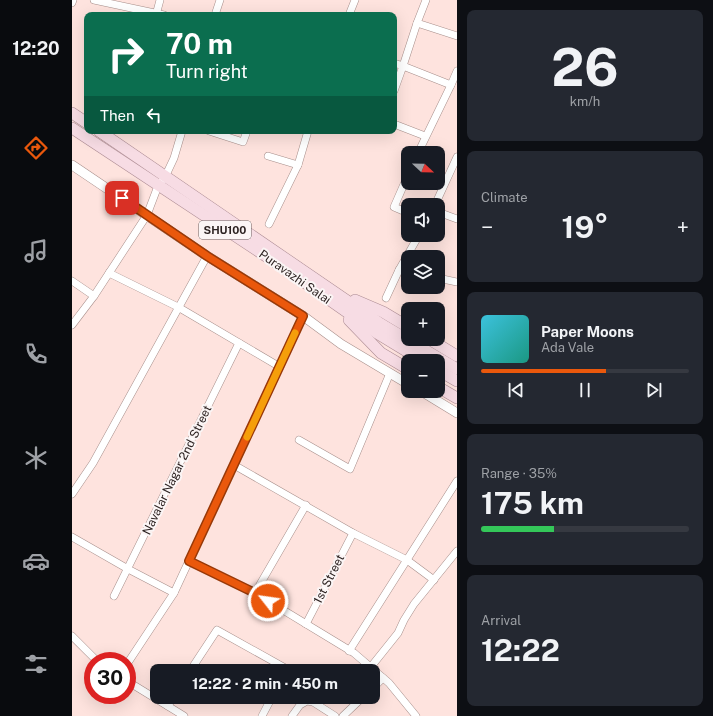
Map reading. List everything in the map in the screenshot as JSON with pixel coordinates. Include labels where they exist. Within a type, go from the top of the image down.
[{"type":"main road","points":[[72,113],[84,121]]},
{"type":"main road","name":"Puravazhi Salai","points":[[72,128],[284,268],[336,305],[379,329]]},
{"type":"main road","name":"Puravazhi Salai","points":[[104,134],[336,292],[379,329]]},
{"type":"main road","points":[[336,292],[383,312],[401,323]]},
{"type":"main road","points":[[336,305],[381,354],[401,365]]},
{"type":"main road","name":"SHU100","points":[[379,329],[413,354]]},
{"type":"main road","name":"SHU100","points":[[379,329],[457,369]]},
{"type":"main road","points":[[441,346],[457,356]]},
{"type":"main road","points":[[445,374],[457,381]]},
{"type":"main road","points":[[445,391],[457,398]]},
{"type":"street","points":[[94,0],[146,12]]},
{"type":"street","points":[[157,12],[160,0]]},
{"type":"street","points":[[216,12],[220,0]]},
{"type":"street","points":[[350,12],[355,0]]},
{"type":"street","points":[[397,83],[426,0]]},
{"type":"street","points":[[417,23],[457,36]]},
{"type":"street","points":[[397,64],[451,85]]},
{"type":"street","points":[[421,146],[457,71]]},
{"type":"street","points":[[397,125],[425,136]]},
{"type":"street","points":[[72,325],[94,296],[147,215],[158,186],[166,175],[174,158],[181,134]]},
{"type":"street","points":[[218,134],[243,142],[246,134]]},
{"type":"street","points":[[269,224],[298,165],[307,134]]},
{"type":"street","points":[[268,156],[298,165]]},
{"type":"street","points":[[439,198],[454,171],[457,157]]},
{"type":"street","points":[[72,165],[207,256],[303,316],[341,344],[401,380]]},
{"type":"street","points":[[401,190],[394,207],[401,210]]},
{"type":"street","points":[[445,215],[457,219]]},
{"type":"street","points":[[386,298],[399,270],[415,242]]},
{"type":"street","points":[[72,494],[93,463],[207,256]]},
{"type":"street","points":[[109,273],[178,308],[280,367]]},
{"type":"street","points":[[445,279],[457,282]]},
{"type":"street","points":[[72,281],[94,296]]},
{"type":"street","points":[[135,652],[174,593],[303,316]]},
{"type":"street","name":"Navalar Nagar 2nd Street","points":[[114,596],[240,343]]},
{"type":"street","points":[[299,440],[350,469],[390,373]]},
{"type":"street","points":[[432,398],[457,413]]},
{"type":"street","points":[[234,465],[353,533],[407,560],[434,580]]},
{"type":"street","points":[[349,651],[457,482]]},
{"type":"street","points":[[255,593],[306,505]]},
{"type":"street","name":"1st Street","points":[[306,624],[353,533]]},
{"type":"street","points":[[72,537],[174,593]]},
{"type":"street","points":[[373,664],[398,633],[414,604],[457,551]]},
{"type":"street","points":[[189,561],[255,593],[349,651],[365,664]]},
{"type":"street","points":[[195,664],[217,630],[278,664]]},
{"type":"street","points":[[72,636],[88,652]]},
{"type":"street","points":[[380,676],[389,683],[416,716]]},
{"type":"street","points":[[380,681],[383,678]]},
{"type":"street","points":[[136,687],[184,716]]},
{"type":"street","points":[[292,716],[300,705],[307,701],[313,702],[335,716]]},
{"type":"street","points":[[262,716],[268,704]]},
{"type":"street","points":[[343,716],[356,704]]},
{"type":"slow traffic","points":[[247,437],[295,333]]},
{"type":"route","points":[[122,198],[207,256],[303,316],[189,561],[255,593],[268,601]]}]
